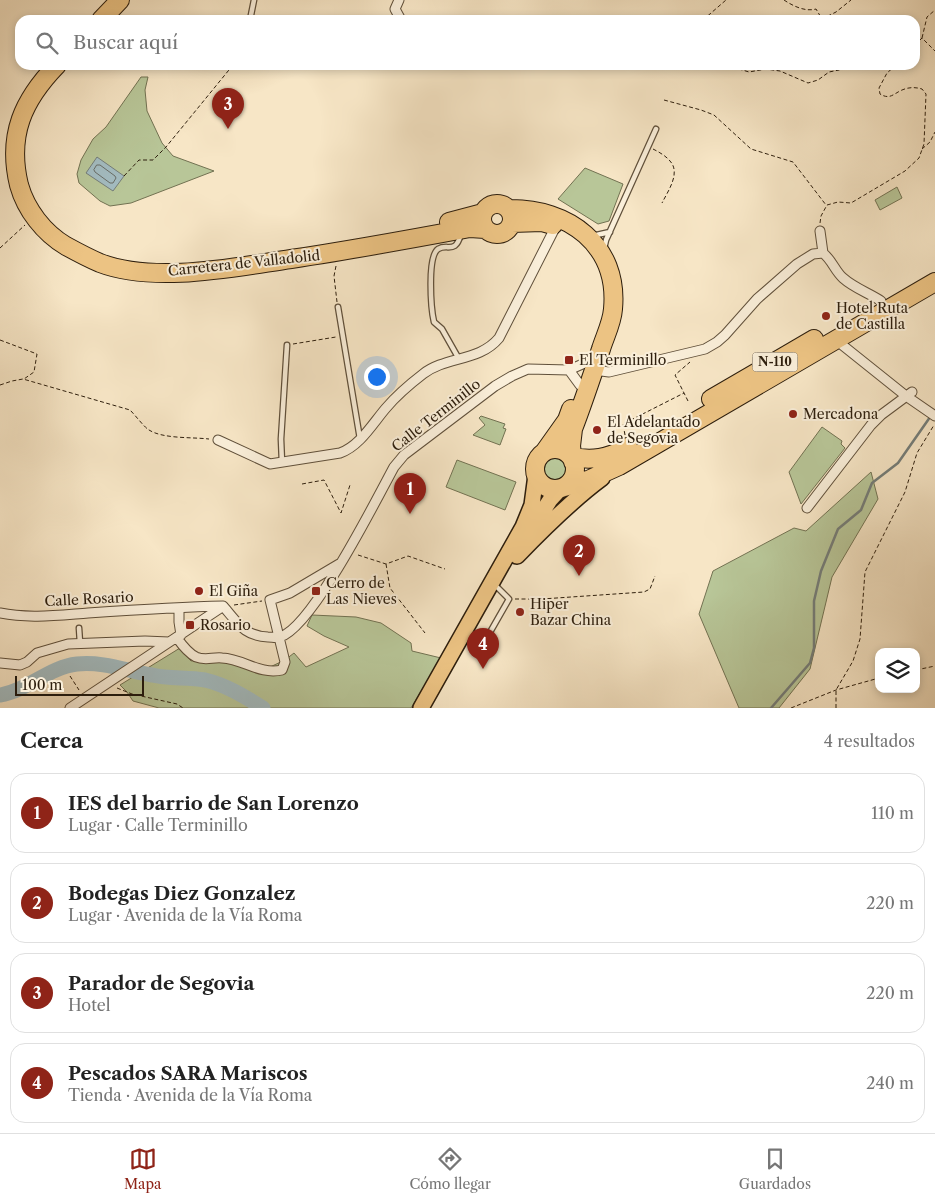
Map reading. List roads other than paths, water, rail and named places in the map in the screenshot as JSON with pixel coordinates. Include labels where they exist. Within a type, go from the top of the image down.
[{"type":"highway","points":[[106,15],[120,0]]},
{"type":"highway","points":[[118,15],[132,0]]},
{"type":"highway","name":"Carretera de Valladolid","points":[[53,70],[34,93],[22,114],[17,133],[16,173],[26,203],[41,226],[56,240],[101,263],[135,271],[178,272],[230,267],[324,254],[462,230],[484,221]]},
{"type":"highway","name":"Carretera de Valladolid","points":[[66,70],[54,82],[36,107],[29,123],[25,154],[26,177],[37,203],[46,216],[61,232],[92,250],[118,258],[158,264],[189,262],[300,248],[467,218],[484,221]]},
{"type":"highway","points":[[494,204],[505,205],[510,216],[507,231],[498,234],[493,234],[484,221],[490,205],[494,204]]},
{"type":"highway","points":[[510,216],[534,211],[560,218],[574,225],[588,236],[603,256],[613,288],[613,310],[591,366],[580,385],[567,420],[536,463],[536,475],[540,483],[551,489],[562,488],[571,481],[574,475],[571,446],[573,429],[591,366],[604,310],[602,283],[595,262],[589,252],[572,235],[556,226],[510,216]]},
{"type":"highway","name":"N-110","points":[[562,488],[588,480],[617,460],[935,268]]},
{"type":"highway","name":"N-110","points":[[572,458],[617,460],[836,340],[935,282]]},
{"type":"highway","points":[[573,429],[582,444],[592,452],[617,460]]},
{"type":"highway","points":[[545,451],[558,450],[572,458]]},
{"type":"main road","name":"N-110","points":[[517,556],[552,520],[617,460]]},
{"type":"main road","points":[[421,708],[523,527],[533,501],[536,475]]},
{"type":"main road","points":[[430,708],[471,636],[504,594],[517,556],[543,510],[562,488]]},
{"type":"street","points":[[398,15],[395,4],[399,0]]},
{"type":"street","points":[[218,440],[266,462],[282,463],[342,453],[360,439],[402,391],[425,372],[436,366],[482,352],[494,344],[556,226]]},
{"type":"street","points":[[820,231],[823,254]]},
{"type":"street","points":[[591,366],[606,373],[696,351],[717,342],[757,299],[813,254],[823,254],[829,258],[844,279],[881,301]]},
{"type":"street","points":[[836,340],[909,394],[923,408],[935,416]]},
{"type":"street","name":"Calle Terminillo","points":[[279,637],[296,625],[311,609],[342,562],[394,467],[404,455],[495,386],[512,376],[528,369],[569,370],[591,366]]},
{"type":"street","points":[[569,370],[580,385]]},
{"type":"street","points":[[808,508],[871,425],[909,394]]},
{"type":"street","points":[[179,608],[176,638],[187,651],[195,656],[204,660],[226,658],[259,670],[282,670],[285,665],[270,600],[290,594],[342,562]]},
{"type":"street","points":[[70,708],[223,606],[245,631],[256,636],[279,637]]},
{"type":"street","name":"Calle Rosario","points":[[0,613],[49,615],[223,606]]},
{"type":"street","points":[[0,664],[20,665],[46,649],[80,643],[176,638]]},
{"type":"lane","points":[[251,15],[254,0]]},
{"type":"lane","points":[[603,256],[606,240],[656,129]]},
{"type":"lane","points":[[459,359],[442,328],[434,322],[431,284],[433,258],[436,251],[440,248],[450,248],[455,244],[462,230]]},
{"type":"lane","points":[[588,236],[602,235],[610,232]]},
{"type":"lane","points":[[338,307],[360,439]]},
{"type":"lane","points":[[282,463],[281,439],[288,345]]},
{"type":"lane","points":[[79,628],[80,643]]},
{"type":"water","points":[[97,157],[124,176],[113,191],[86,173]]},
{"type":"waterway","points":[[771,708],[810,663],[814,648],[814,601],[821,571],[838,529],[861,510],[872,483],[898,463],[935,410]]},
{"type":"waterway","points":[[0,695],[10,693],[67,666],[86,663],[171,678],[213,682],[242,695],[263,708]]},
{"type":"place","name":"Parador de Segovia","points":[[228,129]]},
{"type":"place","name":"Hotel Ruta de Castilla","points":[[826,316]]},
{"type":"place","name":"El Terminillo","points":[[569,360]]},
{"type":"place","name":"Mercadona","points":[[793,414]]},
{"type":"place","name":"El Adelantado de Segovia","points":[[597,430]]},
{"type":"place","name":"IES del barrio de San Lorenzo","points":[[410,514]]},
{"type":"place","name":"Bodegas Diez Gonzalez","points":[[579,576]]},
{"type":"place","name":"El Giña","points":[[199,591]]},
{"type":"place","name":"Cerro de Las Nieves","points":[[316,591]]},
{"type":"place","name":"Hiper Bazar China","points":[[520,612]]},
{"type":"place","name":"Rosario","points":[[190,625]]},
{"type":"place","name":"Pescados SARA Mariscos","points":[[483,669]]}]
